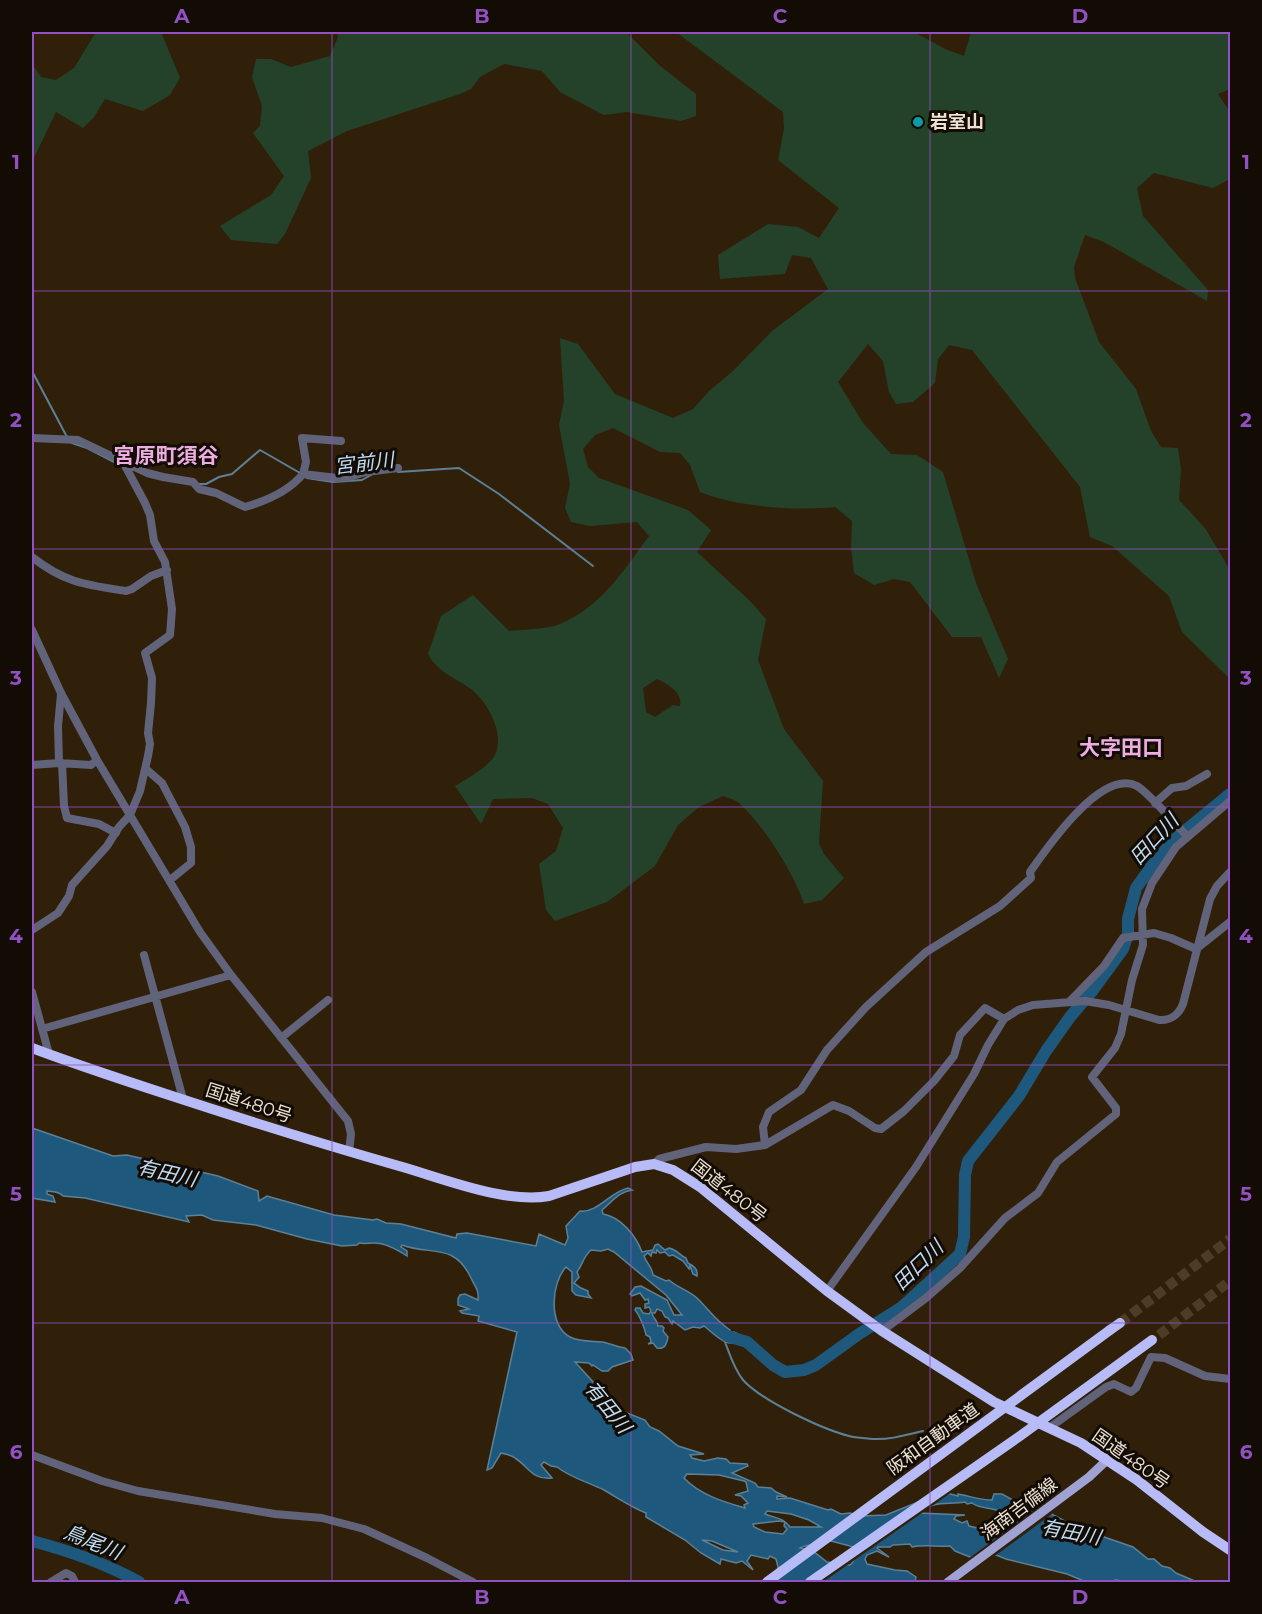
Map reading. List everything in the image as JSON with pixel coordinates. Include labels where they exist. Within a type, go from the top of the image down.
[{"type":"highway","name":"国道480号","points":[[32,1048],[349,1152],[483,1190],[525,1199],[564,1192],[622,1170],[654,1164],[673,1170],[700,1187],[827,1291],[881,1330],[994,1402],[1081,1443],[1230,1550]]},
{"type":"highway","name":"阪和自動車道","points":[[767,1582],[1120,1323]]},
{"type":"highway","points":[[810,1582],[1020,1436],[1155,1337]]},
{"type":"main road","name":"海南吉備線","points":[[948,1582],[1089,1477],[1107,1460]]},
{"type":"street","points":[[32,438],[78,440],[147,472],[193,482],[199,489],[216,493],[245,507],[276,495],[299,480],[306,462],[302,438],[341,441]]},
{"type":"street","points":[[32,930],[58,913],[69,896],[72,885],[107,846],[130,814],[146,769],[150,744],[148,733],[152,678],[145,652],[170,635],[172,609],[167,570],[154,541],[150,515],[122,460]]},
{"type":"street","points":[[303,474],[343,478],[398,468]]},
{"type":"street","points":[[32,558],[68,580],[126,591],[151,576],[167,570]]},
{"type":"street","points":[[32,630],[97,760],[200,932],[231,975],[348,1121],[351,1134],[349,1152]]},
{"type":"street","points":[[62,693],[58,726],[64,806],[67,818],[99,824],[116,833]]},
{"type":"street","points":[[32,765],[61,763],[91,765],[97,760]]},
{"type":"street","points":[[146,769],[162,783],[189,839],[191,863],[170,880]]},
{"type":"street","points":[[1155,803],[1172,788],[1186,786],[1207,774]]},
{"type":"street","points":[[765,1145],[763,1127],[769,1112],[801,1090],[827,1050],[846,1028],[893,981],[927,952],[1000,906],[1031,878],[1030,872],[1070,819],[1106,789],[1125,784],[1137,786],[1187,836]]},
{"type":"street","points":[[881,1330],[926,1298],[952,1275],[1005,1218],[1038,1193],[1057,1162],[1116,1114],[1116,1108],[1092,1077],[1115,1048],[1121,1034],[1132,980],[1143,945],[1139,935],[1142,909],[1148,891],[1170,855],[1187,836],[1230,801]]},
{"type":"street","points":[[827,1291],[916,1167],[974,1074],[1004,1019],[1024,1007],[1074,1001],[1098,1002],[1164,1020],[1178,1014],[1182,1007],[1212,894],[1230,872]]},
{"type":"street","points":[[1197,949],[1230,922]]},
{"type":"street","points":[[1074,1001],[1109,960],[1123,938],[1160,934],[1197,949]]},
{"type":"street","points":[[144,955],[183,1099]]},
{"type":"street","points":[[42,1029],[231,975]]},
{"type":"street","points":[[32,992],[49,1054]]},
{"type":"street","points":[[281,1038],[328,1000]]},
{"type":"street","points":[[654,1164],[659,1159],[706,1147],[736,1149],[765,1145],[833,1105],[849,1111],[880,1129],[904,1111],[934,1081],[954,1056],[960,1035],[985,1008],[1004,1019]]},
{"type":"street","points":[[1049,1428],[1106,1387],[1114,1384],[1131,1392],[1136,1388],[1151,1357],[1165,1358],[1205,1376],[1230,1379]]},
{"type":"street","points":[[32,1455],[102,1481],[138,1491],[275,1514],[322,1518],[364,1530],[427,1558],[473,1582]]},
{"type":"street","points":[[51,1582],[66,1573],[72,1576],[75,1582]]},
{"type":"green space","points":[[96,32],[161,32],[180,78],[170,95],[143,111],[105,99],[94,117],[83,128],[56,112],[32,162],[32,64],[41,77],[56,80],[74,68]]},
{"type":"green space","points":[[337,32],[626,32],[659,65],[696,94],[696,116],[681,121],[627,112],[604,115],[560,92],[542,71],[504,64],[480,77],[471,89],[460,94],[347,131],[308,151],[311,178],[285,234],[277,244],[231,240],[220,226],[271,195],[284,176],[253,133],[260,126],[262,106],[252,77],[256,59],[271,59],[291,67],[330,56],[338,37]]},
{"type":"green space","points":[[676,32],[914,32],[945,49],[964,56],[971,32],[1230,32],[1230,89],[1218,94],[1230,112],[1228,180],[1213,188],[1154,173],[1137,188],[1143,216],[1208,290],[1207,301],[1104,242],[1085,235],[1074,267],[1075,278],[1099,342],[1136,389],[1151,431],[1161,447],[1178,448],[1181,469],[1179,500],[1205,528],[1230,570],[1230,679],[1182,632],[1169,596],[1112,546],[1090,537],[1080,487],[972,350],[949,345],[938,359],[935,383],[913,402],[896,404],[889,392],[883,361],[868,344],[838,382],[863,423],[891,454],[917,455],[943,472],[976,583],[1008,659],[999,678],[981,637],[952,637],[910,582],[894,579],[874,585],[854,573],[851,547],[852,521],[835,507],[767,507],[731,501],[700,492],[690,465],[680,453],[660,452],[613,428],[595,435],[583,449],[588,467],[599,478],[688,510],[711,530],[697,552],[766,619],[758,660],[784,729],[823,781],[819,843],[824,854],[844,878],[822,900],[804,904],[793,878],[768,837],[740,804],[723,796],[699,807],[678,825],[655,866],[607,902],[555,921],[546,910],[539,864],[556,851],[563,828],[548,804],[532,798],[493,799],[481,824],[455,786],[488,764],[495,755],[498,747],[496,728],[489,710],[477,695],[436,666],[428,654],[441,616],[473,595],[509,631],[548,627],[575,617],[600,598],[649,536],[637,522],[590,526],[571,522],[565,508],[570,484],[559,425],[564,401],[560,338],[578,344],[615,394],[673,418],[693,409],[772,331],[828,289],[811,258],[792,255],[785,274],[720,279],[718,255],[768,224],[798,227],[819,238],[839,208],[778,160],[784,129],[783,112]],"holes":[[[657,679],[677,693],[680,706],[673,705],[655,717],[646,712],[643,688]]]},
{"type":"water","name":"有田川","points":[[32,1128],[113,1156],[127,1155],[218,1176],[258,1191],[259,1201],[267,1196],[334,1215],[377,1219],[456,1238],[457,1234],[467,1233],[536,1246],[539,1234],[565,1245],[568,1238],[566,1226],[580,1211],[593,1209],[628,1188],[632,1190],[616,1198],[602,1210],[603,1214],[622,1223],[636,1240],[642,1252],[653,1250],[658,1244],[665,1250],[672,1249],[686,1258],[696,1270],[697,1276],[693,1274],[690,1266],[689,1269],[683,1261],[673,1255],[669,1256],[657,1250],[656,1253],[652,1252],[651,1256],[648,1253],[644,1256],[653,1275],[666,1281],[669,1280],[691,1294],[730,1330],[729,1333],[734,1332],[742,1336],[733,1343],[728,1343],[704,1326],[685,1330],[673,1321],[672,1324],[662,1311],[657,1309],[655,1313],[652,1313],[658,1326],[664,1328],[663,1331],[668,1339],[662,1348],[657,1348],[653,1343],[648,1344],[651,1342],[650,1337],[646,1335],[635,1310],[640,1308],[643,1313],[649,1314],[651,1311],[649,1307],[645,1308],[645,1304],[649,1303],[648,1299],[645,1300],[640,1293],[632,1296],[630,1294],[635,1287],[641,1286],[667,1300],[674,1315],[682,1315],[666,1295],[614,1252],[608,1249],[591,1250],[577,1272],[579,1277],[574,1283],[588,1291],[591,1298],[576,1295],[572,1291],[572,1272],[566,1267],[557,1283],[555,1314],[558,1324],[570,1337],[625,1348],[631,1354],[633,1360],[612,1367],[608,1371],[602,1371],[589,1363],[575,1362],[600,1393],[617,1409],[645,1420],[650,1427],[678,1446],[704,1454],[690,1455],[692,1458],[704,1461],[718,1458],[726,1459],[730,1463],[747,1464],[748,1466],[732,1473],[755,1483],[758,1487],[771,1488],[787,1497],[777,1496],[777,1499],[790,1498],[841,1514],[850,1513],[860,1516],[886,1515],[943,1492],[992,1500],[994,1494],[1002,1494],[1020,1504],[1042,1509],[1078,1528],[1133,1547],[1148,1559],[1154,1559],[1162,1566],[1197,1582],[1116,1580],[1118,1582],[1086,1582],[1067,1574],[996,1555],[975,1559],[955,1551],[950,1546],[912,1547],[910,1544],[878,1547],[889,1557],[877,1551],[867,1555],[865,1559],[867,1564],[907,1571],[916,1577],[915,1582],[775,1582],[778,1567],[776,1559],[770,1556],[768,1559],[751,1555],[747,1561],[753,1570],[742,1561],[736,1563],[721,1559],[720,1564],[646,1517],[646,1513],[557,1467],[544,1462],[541,1465],[552,1478],[540,1477],[513,1457],[501,1453],[492,1468],[487,1470],[517,1332],[478,1321],[479,1316],[460,1311],[469,1309],[458,1305],[460,1295],[465,1294],[478,1300],[478,1293],[457,1259],[441,1252],[402,1245],[401,1247],[407,1251],[407,1256],[392,1247],[378,1243],[342,1246],[256,1225],[213,1220],[202,1215],[186,1216],[189,1222],[85,1198],[63,1196],[54,1192],[47,1191],[47,1194],[53,1196],[55,1202],[32,1198]],"holes":[[[687,1474],[719,1475],[744,1481],[748,1491],[735,1495],[741,1496],[748,1503],[744,1505],[745,1508],[721,1500],[697,1489],[684,1478]],[[972,1503],[996,1510],[1009,1518],[1001,1519],[999,1522],[1005,1524],[995,1532],[969,1526],[967,1521],[962,1523],[954,1519],[956,1516],[965,1515],[919,1513],[936,1505]],[[767,1511],[791,1514],[821,1527],[790,1527],[782,1520],[765,1514]],[[779,1521],[785,1522],[784,1526],[787,1529],[783,1534],[765,1532],[754,1527],[753,1524]],[[702,1540],[712,1541],[738,1552],[723,1550]],[[831,1541],[854,1547],[855,1554],[850,1565],[827,1562],[813,1551],[800,1548]]]},
{"type":"pier","points":[[944,1489],[952,1492],[823,1582],[803,1582],[837,1559],[849,1562],[852,1556]]},
{"type":"pier","points":[[1041,1505],[1056,1511],[992,1558],[975,1562],[968,1559]]},
{"type":"waterway","name":"宮前川","points":[[32,371],[67,437]]},
{"type":"waterway","name":"宮前川","points":[[72,443],[122,466]]},
{"type":"waterway","name":"宮前川","points":[[199,484],[206,484],[219,477],[232,474],[260,450],[300,473]]},
{"type":"waterway","name":"宮前川","points":[[398,472],[459,468],[499,494],[593,566]]},
{"type":"waterway","name":"宮前川","points":[[307,478],[333,482],[362,480],[371,475]]},
{"type":"waterway","name":"田口川","points":[[727,1336],[747,1342],[773,1365],[785,1372],[804,1370],[816,1365],[902,1307],[960,1254],[964,1237],[965,1175],[968,1161],[1019,1096],[1070,1017],[1123,949],[1136,888],[1174,840],[1230,794]]},
{"type":"waterway","points":[[725,1342],[743,1380],[764,1397],[809,1421],[849,1436],[873,1439],[892,1438],[923,1431]]},
{"type":"waterway","name":"鳥尾川","points":[[32,1541],[87,1558],[139,1582]]},
{"type":"tunnel","points":[[1120,1323],[1230,1239]]},
{"type":"tunnel","points":[[1159,1335],[1230,1281]]},
{"type":"place","name":"岩室山","points":[[918,122]]},
{"type":"district","name":"宮原町須谷","points":[[166,455]]},
{"type":"district","name":"大字田口","points":[[1121,747]]}]
